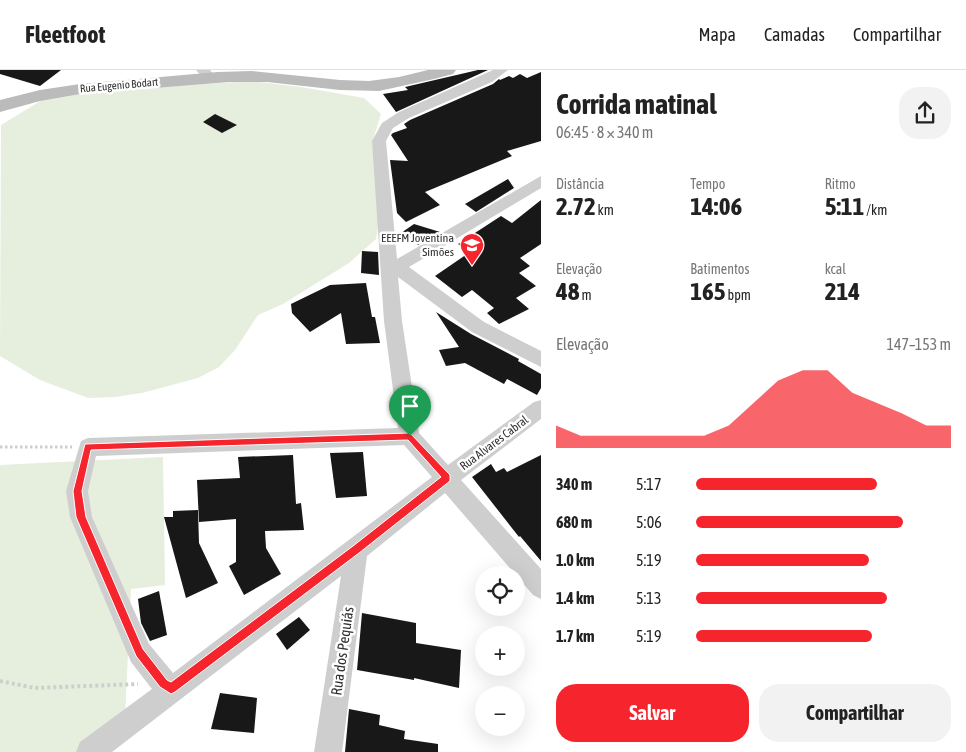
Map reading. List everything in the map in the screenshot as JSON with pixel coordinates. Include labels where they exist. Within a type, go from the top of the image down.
[{"type":"street","points":[[502,70],[487,79],[404,115],[386,126],[379,141],[394,269],[393,321],[410,436],[541,587]]},
{"type":"street","name":"Rua Eugenio Bodart","points":[[0,106],[27,98],[68,90],[205,72],[342,86],[371,86],[401,82],[440,71]]},
{"type":"street","points":[[394,269],[541,181]]},
{"type":"street","points":[[394,269],[478,327],[541,360]]},
{"type":"street","name":"Rua Alvares Cabral","points":[[90,752],[168,686],[356,550],[446,478],[541,408]]},
{"type":"street","points":[[168,686],[140,653],[81,517],[77,491],[88,447],[410,436]]},
{"type":"street","name":"Rua dos Pequiás","points":[[328,752],[356,550]]},
{"type":"path","points":[[0,447],[88,447]]},
{"type":"path","points":[[0,680],[35,688],[168,686]]},
{"type":"green space","points":[[252,81],[364,98],[381,114],[372,143],[382,202],[376,239],[349,263],[283,304],[258,315],[235,350],[219,367],[198,378],[142,393],[88,398],[40,380],[0,356],[1,125],[42,100],[71,92]]},
{"type":"green space","points":[[163,457],[165,585],[131,589],[124,739],[106,752],[0,752],[0,465]]},
{"type":"building","points":[[0,70],[61,70],[40,86],[0,74]]},
{"type":"building","points":[[478,70],[488,70],[396,112],[383,94],[408,90],[405,87]]},
{"type":"building","points":[[541,72],[541,141],[507,151],[512,156],[425,192],[440,205],[406,222],[397,213],[390,160],[408,161],[391,135],[407,128],[404,124],[410,120],[493,84],[499,79],[509,76],[513,78],[520,74],[527,78]]},
{"type":"building","points":[[215,114],[237,125],[222,133],[203,122]]},
{"type":"building","points":[[508,179],[514,188],[476,212],[465,204]]},
{"type":"building","points":[[541,200],[541,244],[520,258],[530,266],[519,273],[536,286],[516,298],[529,309],[499,324],[487,313],[494,308],[472,290],[462,297],[435,276],[470,252],[458,244],[501,216],[512,223]]},
{"type":"building","points":[[414,224],[440,232],[418,245],[401,233]]},
{"type":"building","points":[[362,251],[378,252],[379,275],[361,273]]},
{"type":"building","points":[[366,283],[372,317],[375,317],[380,343],[346,344],[341,313],[310,332],[292,313],[291,304],[330,285]]},
{"type":"building","points":[[436,312],[471,334],[519,359],[518,361],[541,374],[541,388],[537,395],[507,379],[504,384],[465,363],[446,366],[439,350],[459,347]]},
{"type":"building","points":[[363,452],[367,496],[336,498],[330,453]]},
{"type":"building","points":[[293,455],[296,504],[301,503],[304,530],[265,531],[266,548],[281,574],[244,595],[229,566],[236,562],[236,519],[199,522],[197,480],[240,478],[238,457]]},
{"type":"building","points":[[541,455],[541,561],[519,537],[472,477],[491,464],[496,472],[504,468],[507,472]]},
{"type":"building","points":[[198,510],[199,543],[218,583],[186,598],[164,517],[173,517],[173,511]]},
{"type":"building","points":[[159,591],[167,635],[150,641],[141,623],[138,599]]},
{"type":"building","points":[[362,613],[416,623],[416,643],[461,650],[459,688],[414,678],[414,680],[357,670]]},
{"type":"building","points":[[299,617],[310,630],[287,650],[276,634]]},
{"type":"building","points":[[220,693],[257,698],[254,733],[211,729]]},
{"type":"building","points":[[349,709],[380,715],[379,725],[405,731],[404,739],[438,744],[438,752],[345,752]]},
{"type":"place","name":"EEEFM Joventina Simões","points":[[472,266]]},
{"type":"route","points":[[410,436],[446,478],[356,550],[171,689],[164,683],[140,653],[81,517],[77,491],[88,447],[410,436]]}]
